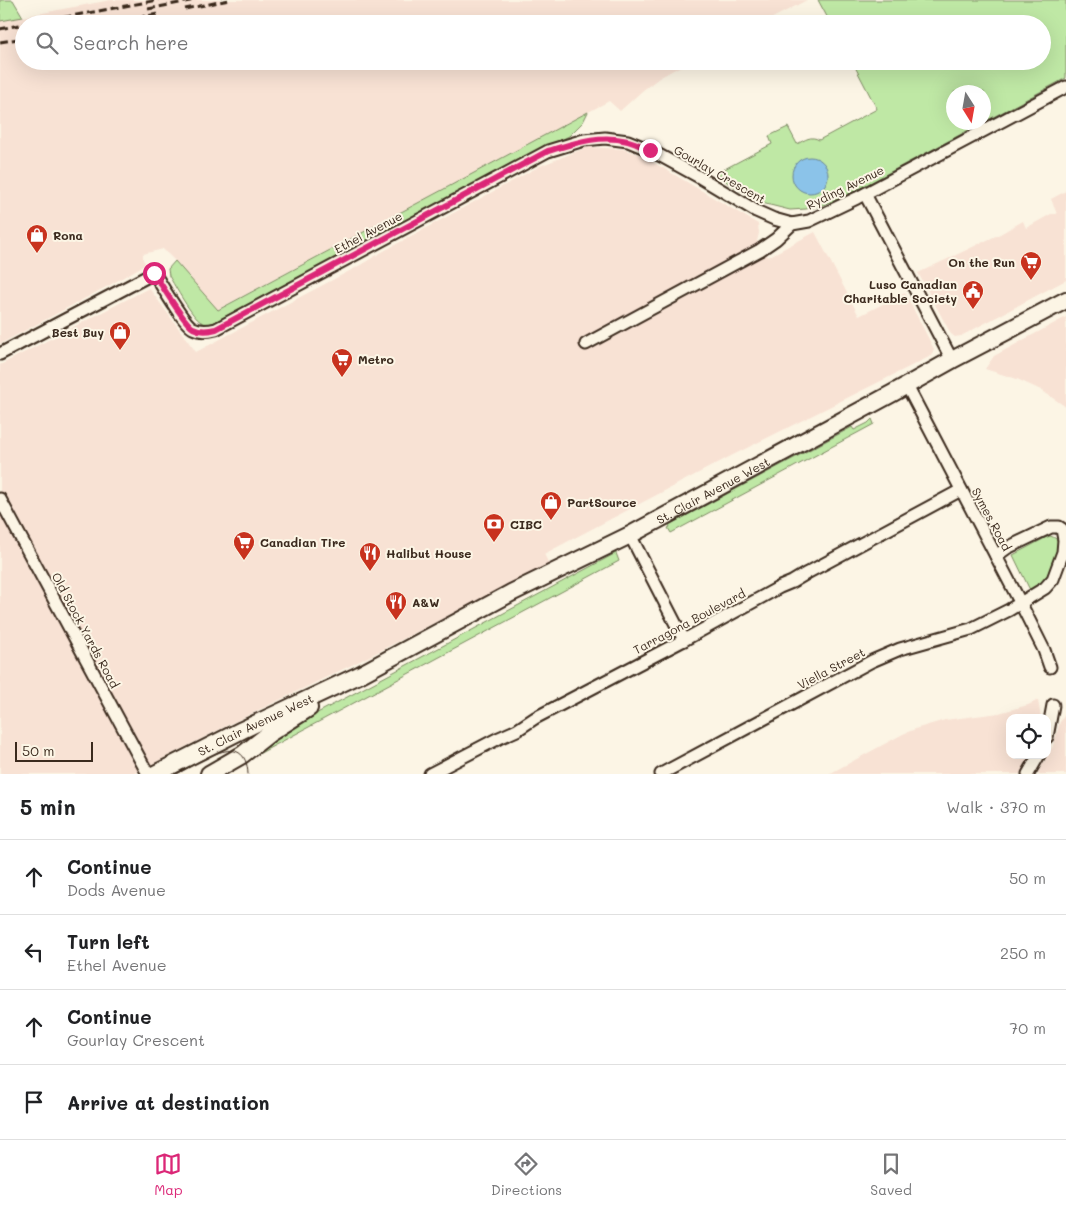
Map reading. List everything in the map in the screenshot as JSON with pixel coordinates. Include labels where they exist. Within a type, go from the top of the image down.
[{"type":"main road","name":"St. Clair Avenue West","points":[[155,774],[242,730],[359,675],[511,593],[630,535],[1066,300]]},
{"type":"main road","name":"St. Clair Avenue West","points":[[209,774],[242,755],[270,733],[359,675]]},
{"type":"street","name":"Ryding Avenue","points":[[586,344],[760,250],[776,240],[792,224],[809,221],[865,194],[1066,87]]},
{"type":"street","name":"Gourlay Crescent","points":[[548,151],[584,140],[604,138],[628,141],[650,150],[756,211],[792,224]]},
{"type":"street","name":"Ethel Avenue","points":[[0,354],[154,273],[192,328],[208,331],[216,329],[548,151]]},
{"type":"street","points":[[865,194],[952,360]]},
{"type":"street","name":"Symes Road","points":[[907,386],[1020,602],[1044,650],[1050,667]]},
{"type":"street","name":"Tarragona Boulevard","points":[[430,774],[517,730],[536,718],[961,490]]},
{"type":"street","name":"Old Stock Yards Road","points":[[0,499],[148,774]]},
{"type":"street","name":"Viella Street","points":[[661,774],[872,661],[900,649],[971,629],[1045,588],[1053,579],[1063,552],[1064,540],[1062,529],[1050,527],[1007,548],[996,556]]},
{"type":"street","points":[[630,535],[684,640]]},
{"type":"street","points":[[1051,714],[1052,705]]},
{"type":"street","points":[[1028,774],[1037,759]]},
{"type":"shaded area","points":[[111,0],[807,0],[778,15],[32,15]]},
{"type":"shaded area","points":[[15,18],[15,70],[674,70],[642,91],[620,111],[609,101],[217,310],[163,249],[143,254],[143,260],[146,264],[0,344],[0,21]]},
{"type":"shaded area","points":[[588,147],[623,149],[641,155],[758,224],[759,233],[757,241],[768,257],[815,232],[859,316],[905,293],[934,349],[931,356],[731,456],[544,554],[549,564],[133,774],[0,774],[0,365],[149,288],[196,352],[357,267],[540,166]]},
{"type":"shaded area","points":[[1066,191],[1066,280],[961,336],[955,337],[951,334],[918,273],[1023,221],[1026,228],[1051,214],[1057,214],[1051,199]]},
{"type":"shaded area","points":[[1066,317],[1066,407],[1041,390],[1017,379],[985,369],[994,356]]},
{"type":"shaded area","points":[[1038,700],[1040,714],[1006,714],[1006,759],[1028,759],[1020,774],[829,774],[903,734],[918,728],[945,720],[999,713],[1028,705]]},
{"type":"shaded area","points":[[1066,713],[1066,774],[1037,774],[1046,759],[1051,759],[1051,750],[1060,722]]},
{"type":"green space","points":[[0,0],[13,0],[22,15],[15,15],[15,18],[0,21]]},
{"type":"green space","points":[[818,0],[1066,0],[1066,78],[991,118],[991,85],[946,85],[946,130],[969,130],[849,194],[823,205],[790,210],[762,203],[728,183],[717,173],[772,144],[769,136],[788,127],[797,144],[811,138],[819,140],[877,109],[857,70],[1051,70],[1051,15],[826,15]]},
{"type":"green space","points":[[588,112],[583,122],[569,136],[447,198],[213,323],[204,323],[197,319],[169,276],[168,269],[175,261],[218,310]]},
{"type":"green space","points":[[872,419],[874,424],[671,533],[668,528],[670,527],[669,525],[852,427],[854,430]]},
{"type":"green space","points":[[1050,536],[1057,540],[1058,544],[1053,568],[1042,584],[1031,590],[1013,555]]},
{"type":"green space","points":[[616,553],[619,561],[251,758],[279,734],[295,725]]},
{"type":"water","points":[[810,157],[817,158],[823,162],[827,168],[827,182],[823,188],[817,192],[810,193],[803,192],[797,188],[793,182],[792,175],[793,168],[797,162],[803,158]]},
{"type":"tram line","points":[[177,774],[208,757],[230,750],[239,753],[245,760],[248,774]]},
{"type":"railway","points":[[77,15],[158,0]]},
{"type":"railway","points":[[148,9],[195,0]]},
{"type":"railway","points":[[185,9],[229,0]]},
{"type":"railway","points":[[152,15],[158,14]]},
{"type":"railway","points":[[0,29],[15,26]]},
{"type":"railway","points":[[0,42],[15,40]]},
{"type":"place","name":"Rona","points":[[37,254]]},
{"type":"place","name":"On the Run","points":[[1031,281]]},
{"type":"place","name":"Luso Canadian Charitable Society","points":[[973,310]]},
{"type":"place","name":"Best Buy","points":[[120,351]]},
{"type":"place","name":"Metro","points":[[342,378]]},
{"type":"place","name":"PartSource","points":[[551,521]]},
{"type":"place","name":"CIBC","points":[[494,543]]},
{"type":"place","name":"Canadian Tire","points":[[244,561]]},
{"type":"place","name":"Halibut House","points":[[370,572]]},
{"type":"place","name":"A&W","points":[[396,621]]},
{"type":"route","points":[[154,273],[192,328],[208,331],[216,329],[548,151],[584,140],[604,138],[628,141],[650,150]]}]
